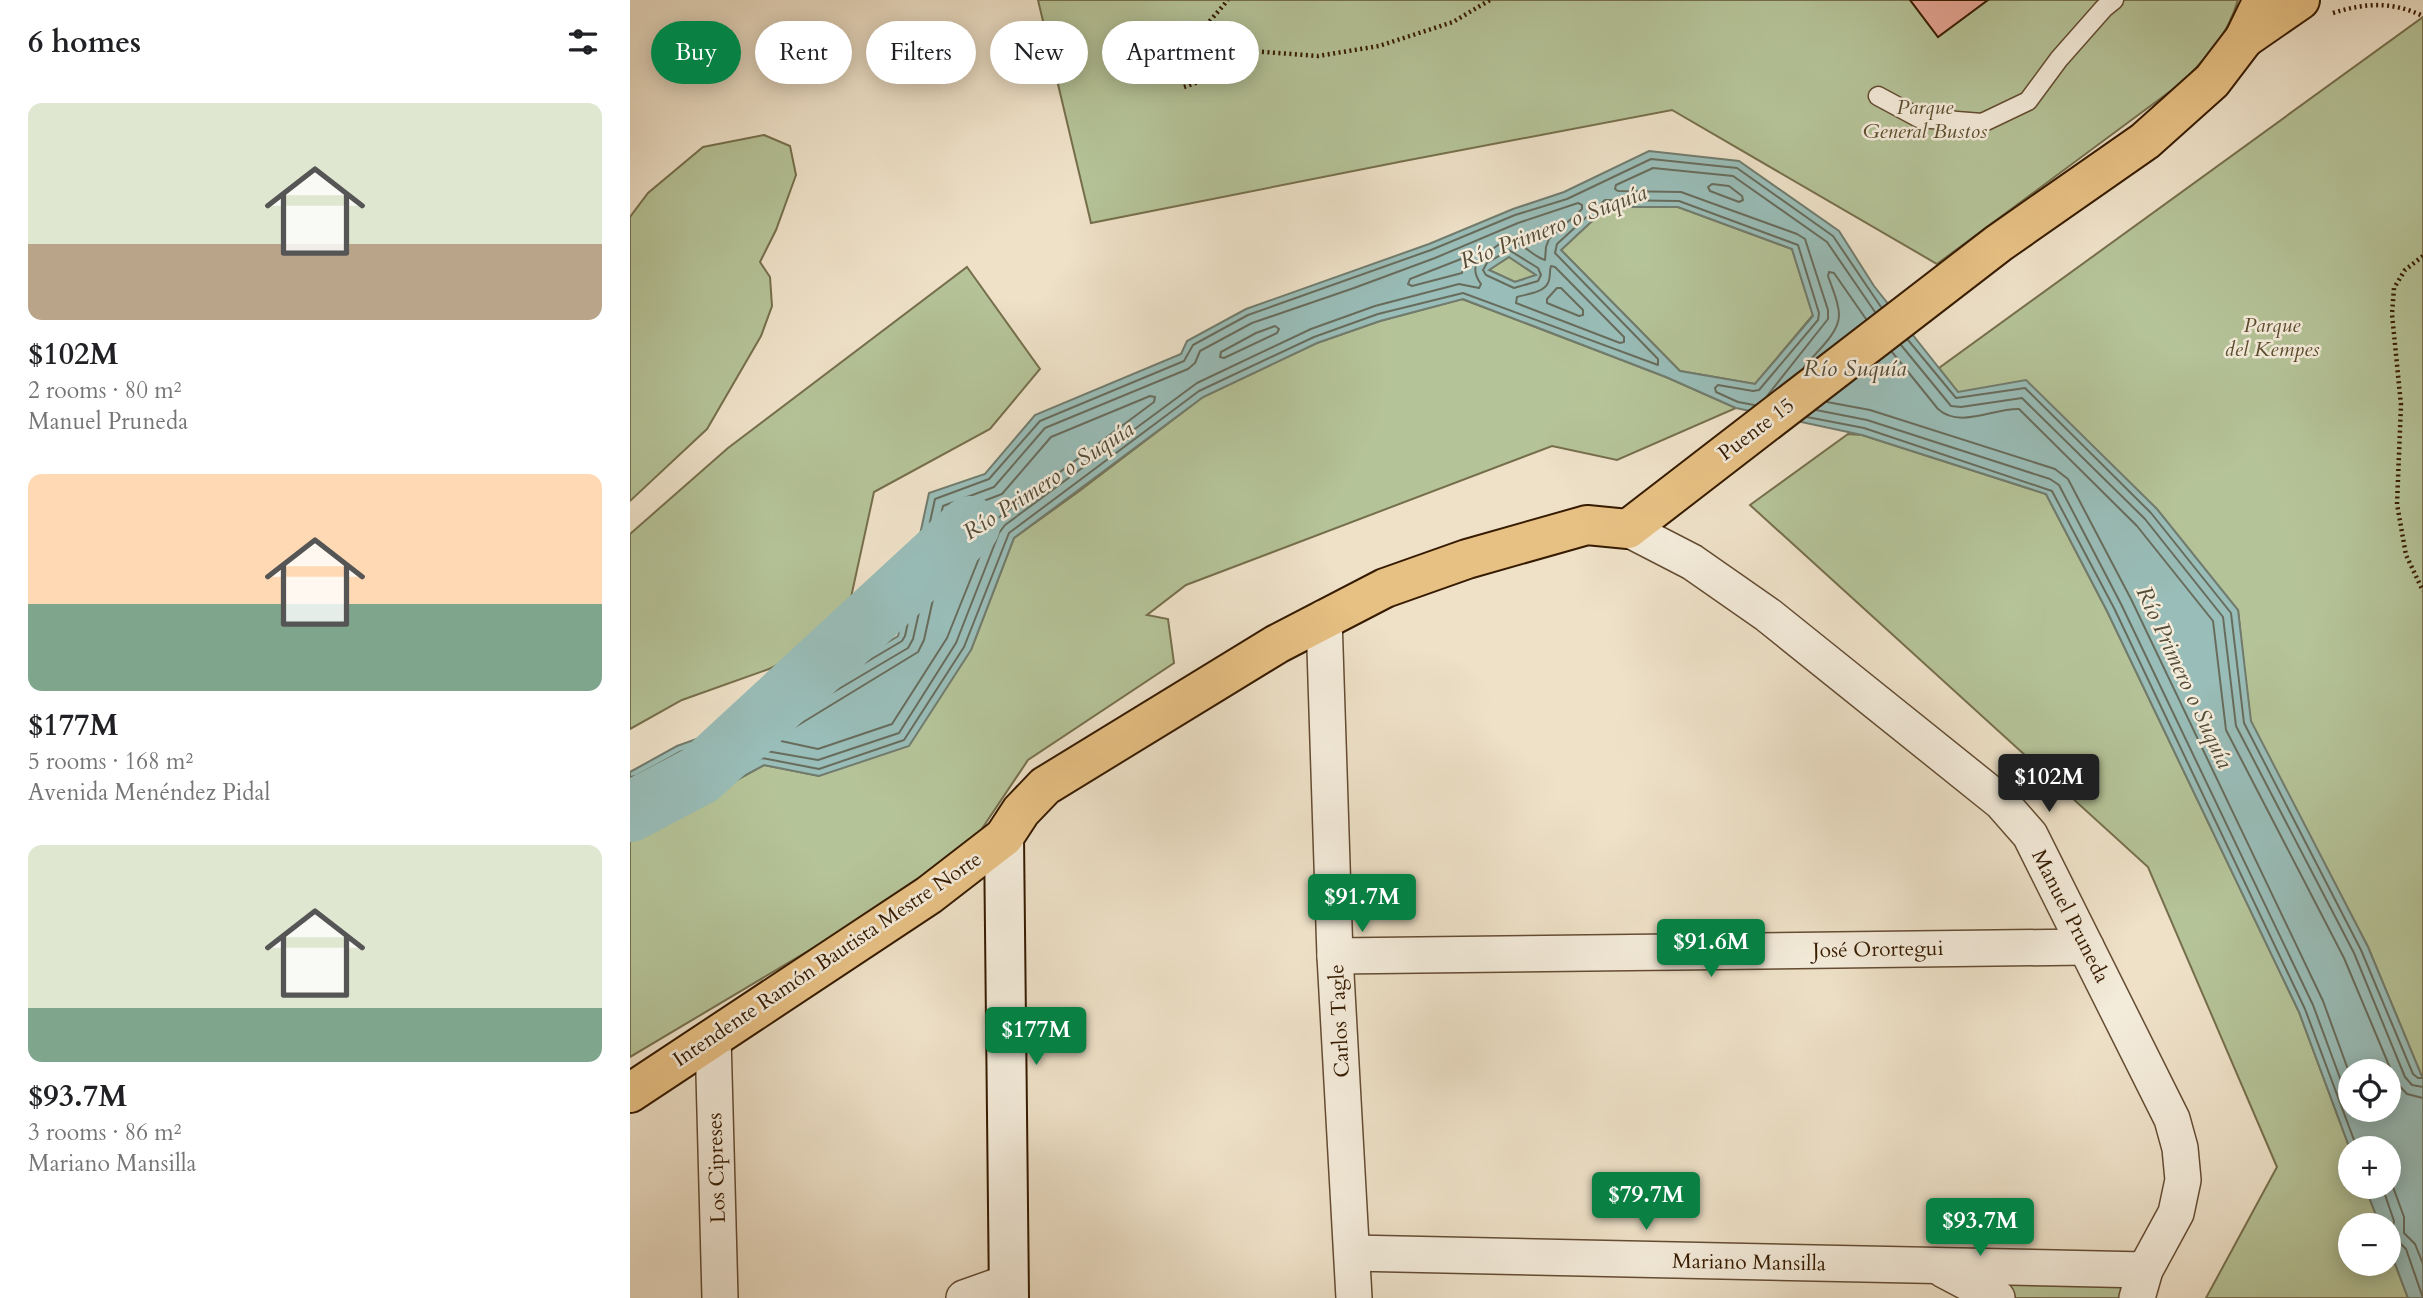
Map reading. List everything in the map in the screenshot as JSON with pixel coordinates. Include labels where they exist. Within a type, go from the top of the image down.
[{"type":"main road","points":[[2244,39],[2263,0]]},
{"type":"main road","points":[[2244,39],[2300,0]]},
{"type":"main road","name":"Puente 15","points":[[1628,529],[1999,243],[2145,141],[2212,81],[2244,39]]},
{"type":"main road","name":"Intendente Ramón Bautista Mestre Norte","points":[[630,1093],[929,895],[1004,837],[1021,811],[1045,786],[1277,644],[1385,588],[1467,559],[1587,525],[1628,529]]},
{"type":"main road","points":[[1004,837],[1009,1290]]},
{"type":"street","name":"Manuel Pruneda","points":[[1628,529],[1692,562],[1768,615],[2001,802],[2030,835],[2172,1119],[2180,1148],[2183,1180],[2176,1213],[2141,1284]]},
{"type":"street","name":"Carlos Tagle","points":[[1324,618],[1335,956],[1353,1298]]},
{"type":"street","name":"José Orortegui","points":[[1335,956],[2086,947]]},
{"type":"street","name":"Los Cipreses","points":[[713,1037],[720,1298]]},
{"type":"street","name":"Mariano Mansilla","points":[[1352,1252],[1938,1267],[2141,1284]]},
{"type":"street","points":[[1938,1267],[1997,1298]]},
{"type":"street","points":[[964,1298],[1009,1290]]},
{"type":"lane","points":[[1878,96],[1919,118],[1982,123],[2028,102],[2059,59],[2113,0]]},
{"type":"path","points":[[1210,21],[1228,0]]},
{"type":"path","points":[[1184,87],[1219,75],[1251,51],[1318,56],[1379,46],[1453,22],[1490,0]]},
{"type":"path","points":[[2423,256],[2405,270],[2394,288],[2392,314],[2401,405],[2397,504],[2406,555],[2423,591]]},
{"type":"green space","name":"Parque General Bustos","points":[[1038,0],[2238,0],[2222,36],[2180,84],[1937,264],[1672,110],[1091,223],[1058,84],[1088,84],[1088,21],[1043,21]]},
{"type":"green space","name":"Parque del Kempes","points":[[2423,17],[2423,1079],[2368,947],[2250,721],[2238,610],[1958,392],[1939,368]]},
{"type":"green space","points":[[764,135],[790,146],[796,175],[776,230],[760,262],[770,277],[772,306],[761,336],[707,429],[630,501],[630,217],[648,193],[703,147]]},
{"type":"green space","points":[[1607,207],[1678,207],[1792,249],[1813,315],[1755,384],[1680,371],[1561,250]]},
{"type":"green space","points":[[1509,257],[1536,275],[1515,282],[1489,270]]},
{"type":"green space","points":[[967,267],[1040,369],[990,429],[874,492],[843,634],[769,669],[682,700],[630,729],[630,534],[728,448]]},
{"type":"green space","points":[[1462,299],[1666,377],[1736,408],[1617,460],[1552,446],[1186,585],[1147,615],[1168,619],[1174,663],[1028,760],[979,833],[914,888],[630,1057],[630,827],[687,807],[764,765],[819,776],[971,650],[1014,538],[1203,397],[1317,343],[1380,321]]},
{"type":"green space","points":[[1848,434],[1862,435],[2046,494],[2107,611],[2299,1012],[2345,1136],[2338,1136],[2338,1199],[2370,1199],[2375,1213],[2338,1213],[2338,1276],[2400,1276],[2408,1298],[2206,1298],[2277,1167],[2148,867],[1750,505]]},
{"type":"green space","points":[[1976,1276],[2128,1282],[2121,1298],[2016,1298]]},
{"type":"water","name":"Río Suquía","points":[[1649,151],[1739,161],[1839,231],[1874,286],[1958,392],[2026,380],[2157,509],[2238,610],[2251,721],[2368,947],[2423,1079],[2423,1298],[2408,1298],[2400,1276],[2401,1213],[2375,1213],[2370,1199],[2401,1199],[2401,1136],[2345,1136],[2340,1122],[2401,1122],[2401,1059],[2338,1059],[2338,1117],[2299,1012],[2107,611],[2046,494],[1862,435],[1736,408],[1666,377],[1463,299],[1380,321],[1317,343],[1203,397],[1014,538],[971,650],[909,746],[819,776],[764,765],[687,807],[630,827],[630,772],[677,746],[764,715],[898,636],[929,493],[985,474],[1035,415],[1181,354],[1187,341],[1246,309],[1429,244],[1513,209],[1564,192]],"holes":[[[1607,207],[1678,207],[1792,249],[1813,316],[1755,384],[1680,371],[1561,250]],[[1509,257],[1536,275],[1515,282],[1489,270]]]},
{"type":"building","points":[[1910,0],[1988,0],[1938,37]]},
{"type":"waterway","name":"Río Primero o Suquía","points":[[630,812],[700,775],[970,526]]}]
